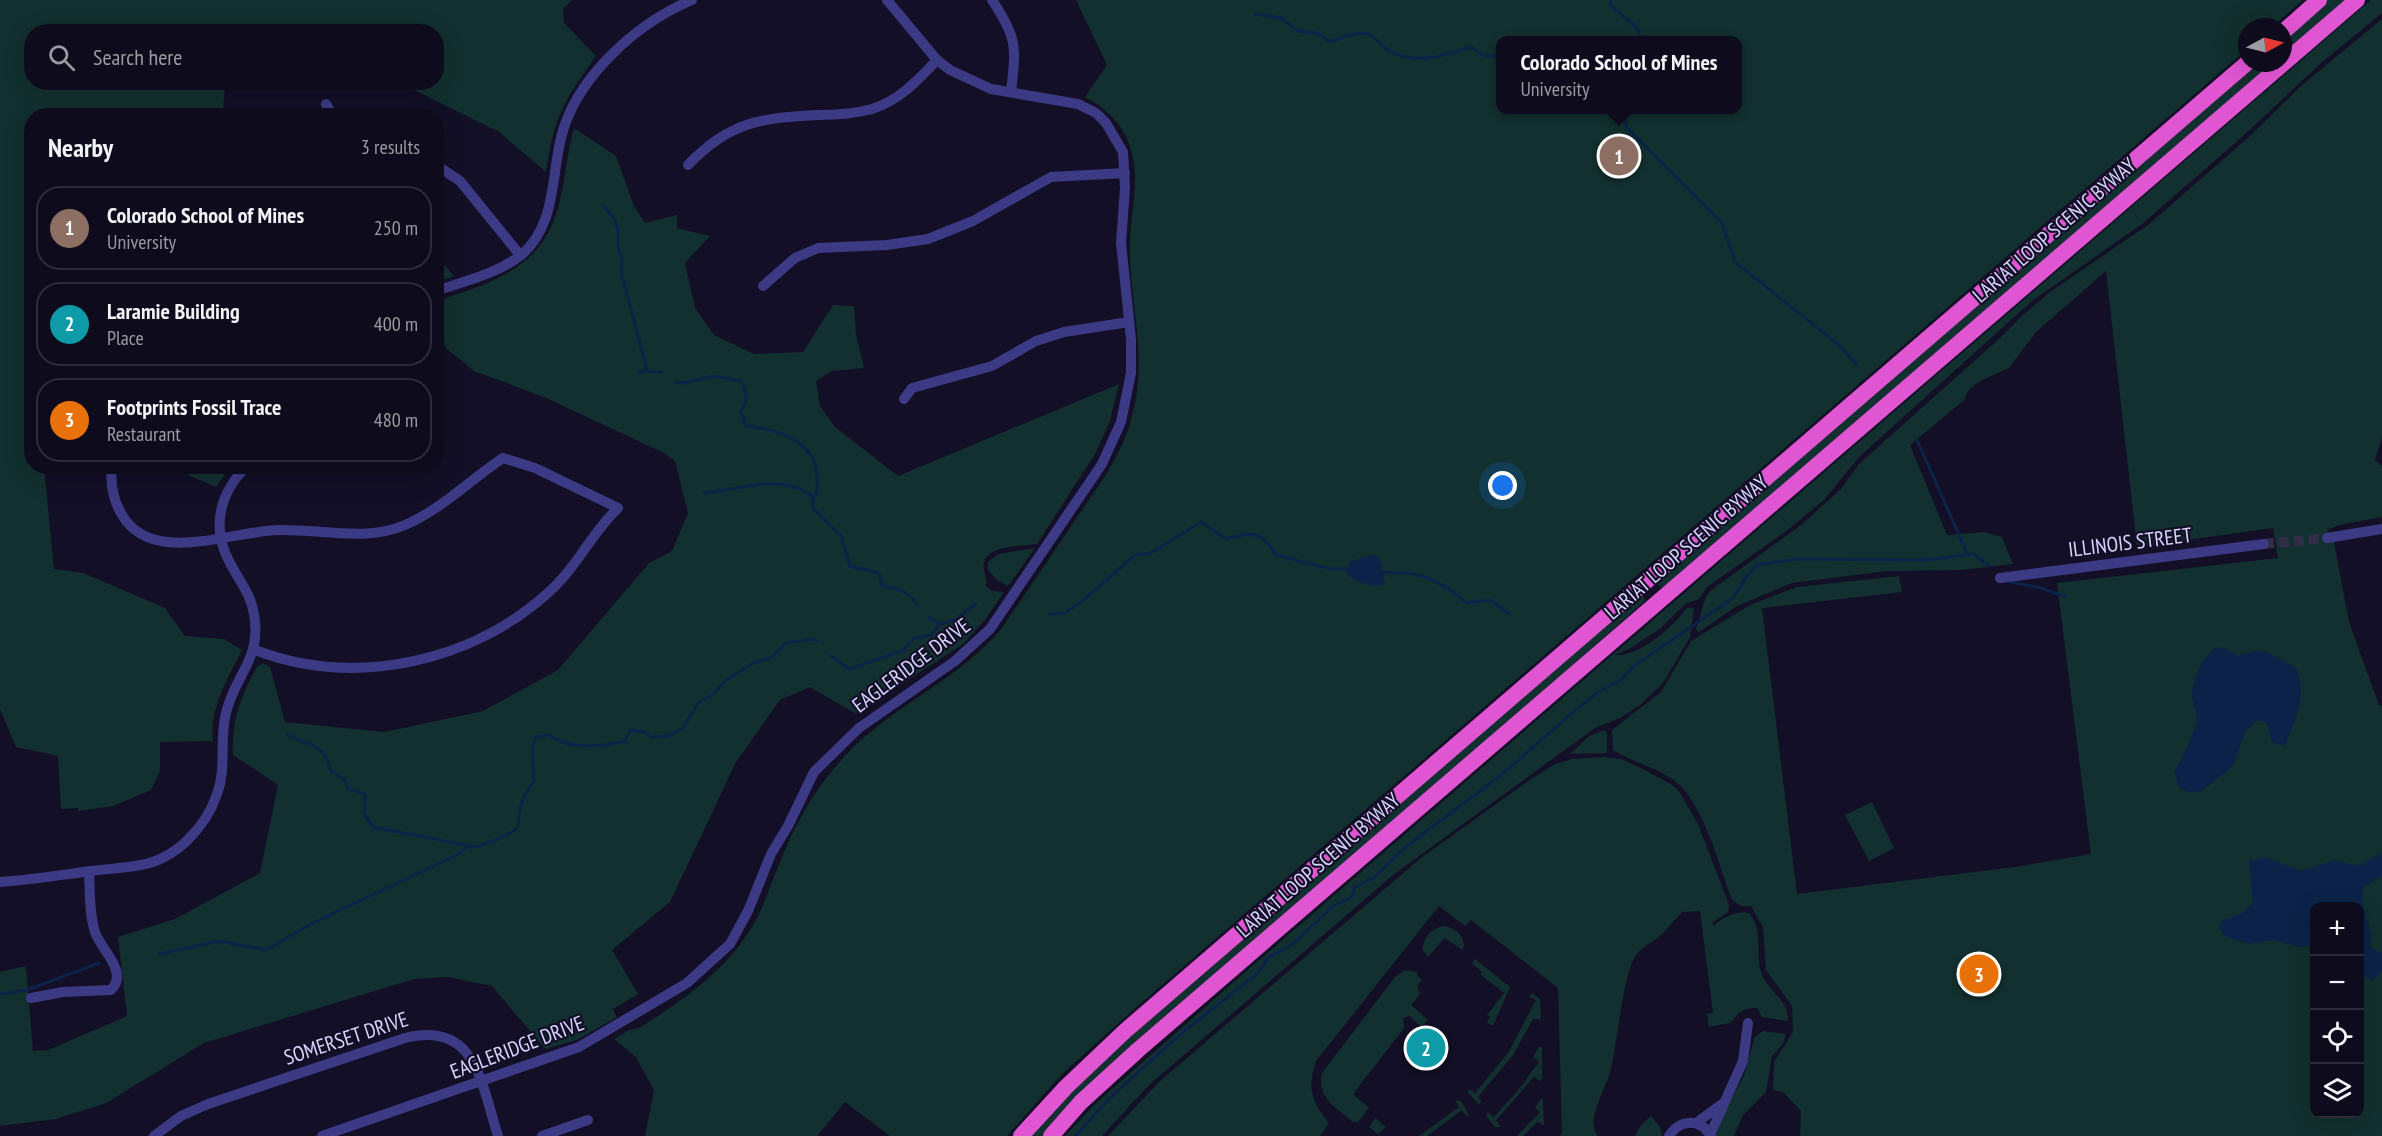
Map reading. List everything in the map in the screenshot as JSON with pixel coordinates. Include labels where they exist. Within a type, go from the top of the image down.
[{"type":"highway","points":[[2292,24],[2319,0]]},
{"type":"highway","name":"LARIAT LOOP SCENIC BYWAY","points":[[1051,1136],[1081,1102],[1138,1050],[2357,0]]},
{"type":"highway","name":"LARIAT LOOP SCENIC BYWAY","points":[[1021,1136],[1066,1087],[1125,1031],[2238,71]]},
{"type":"highway","points":[[1645,583],[1659,600]]},
{"type":"street","points":[[444,288],[500,269],[520,255],[543,225],[550,205],[561,138],[576,100],[620,46],[653,20],[692,0]]},
{"type":"street","name":"EAGLERIDGE DRIVE","points":[[321,1136],[579,1047],[608,1032],[687,983],[730,944],[748,911],[771,854],[788,826],[814,772],[859,728],[955,661],[990,629],[1102,464],[1124,411],[1131,373],[1129,322],[1121,243],[1125,173],[1123,152],[1114,133],[1096,112],[1058,99],[991,89],[963,77],[937,60],[887,0]]},
{"type":"street","points":[[993,0],[1014,39],[1016,53],[1011,92]]},
{"type":"street","points":[[688,165],[708,144],[721,135],[761,120],[851,114],[872,109],[893,99],[916,82],[937,60]]},
{"type":"street","points":[[326,104],[328,108]]},
{"type":"street","points":[[444,170],[460,181],[520,255]]},
{"type":"street","points":[[763,286],[795,258],[818,248],[887,245],[928,239],[974,221],[1051,177],[1067,174],[1125,173]]},
{"type":"street","points":[[904,399],[912,388],[992,366],[1036,341],[1064,332],[1129,322]]},
{"type":"street","points":[[112,474],[112,493],[125,521],[144,537],[167,543],[275,530],[359,534],[395,529],[425,514],[503,458],[536,468],[618,508],[579,560],[549,592],[488,634],[452,651],[422,660],[362,668],[295,662],[253,654]]},
{"type":"street","points":[[0,882],[143,865],[161,858],[180,846],[200,828],[218,792],[223,765],[222,733],[228,706],[253,654],[254,615],[251,602],[229,562],[219,514],[225,495],[240,474]]},
{"type":"street","points":[[2327,538],[2382,529]]},
{"type":"street","name":"ILLINOIS STREET","points":[[2000,578],[2264,544]]},
{"type":"street","points":[[31,998],[63,992],[111,990],[115,986],[117,981],[113,964],[95,932],[88,871]]},
{"type":"street","points":[[1696,1123],[1711,1135],[1743,1061],[1748,1023]]},
{"type":"street","name":"SOMERSET DRIVE","points":[[154,1136],[181,1116],[208,1104],[420,1034],[435,1033],[461,1045],[469,1056],[498,1136]]},
{"type":"street","points":[[1669,1136],[1679,1125],[1696,1123],[1724,1102]]},
{"type":"street","points":[[542,1136],[588,1120]]},
{"type":"green space","points":[[0,0],[572,0],[563,9],[564,23],[596,56],[562,110],[553,137],[546,172],[499,132],[414,90],[444,90],[444,24],[24,24],[24,90],[225,90],[223,108],[24,108],[24,474],[45,474],[54,569],[83,573],[165,608],[185,636],[224,639],[242,650],[217,706],[213,741],[160,742],[160,771],[151,790],[113,806],[78,811],[78,808],[61,809],[58,756],[16,747],[0,709]]},
{"type":"green space","points":[[1076,0],[2303,0],[2282,18],[2238,18],[2238,57],[1132,1011],[1062,1074],[1007,1136],[890,1136],[845,1102],[817,1136],[645,1136],[654,1090],[636,1057],[614,1039],[629,1030],[639,1028],[671,1007],[702,983],[730,956],[757,918],[796,827],[828,776],[855,745],[962,666],[1001,629],[1099,485],[1123,442],[1135,404],[1138,379],[1139,356],[1130,266],[1135,172],[1134,161],[1124,133],[1114,119],[1085,97],[1107,65]]},
{"type":"green space","points":[[2327,0],[2347,0],[2292,48],[2292,30]]},
{"type":"green space","points":[[2371,0],[2382,0],[2382,13],[2321,63],[2242,137],[2142,224],[2032,301],[1859,457],[1824,500],[1785,532],[1707,587],[1699,599],[1685,604],[1661,628],[1629,649],[1614,655],[1644,647],[1663,633],[1687,608],[1694,608],[1690,637],[1663,683],[1640,705],[1620,718],[1595,728],[1393,875],[1148,1086],[1102,1136],[1065,1136],[1095,1104],[1243,974],[2288,72],[2292,72],[2292,68]]},
{"type":"green space","points":[[2382,19],[2382,437],[2375,460],[2382,466],[2382,517],[2339,525],[2327,530],[2333,537],[2349,622],[2379,705],[2382,706],[2382,1136],[1800,1136],[1801,1111],[1783,1092],[1773,1090],[1774,1062],[1793,1032],[1792,1006],[1766,970],[1763,927],[1751,906],[1741,906],[1732,900],[1710,836],[1685,791],[1668,776],[1613,750],[1612,730],[1661,692],[1691,641],[1750,605],[1797,587],[1899,576],[1902,592],[1762,608],[1797,894],[2015,867],[2091,854],[2057,583],[2278,558],[2273,528],[2137,547],[2106,271],[2036,332],[2009,368],[1982,380],[1969,389],[1964,400],[1910,445],[1947,535],[1985,532],[2002,537],[2013,564],[1961,570],[1887,571],[1792,583],[1737,606],[1699,632],[1696,629],[1705,599],[1710,591],[1801,525],[1841,489],[1859,464],[2025,313],[2050,292],[2148,225],[2249,137],[2301,86]]},
{"type":"green space","points":[[2244,72],[2265,72],[1663,589],[1654,581]]},
{"type":"green space","points":[[574,128],[616,156],[634,206],[645,223],[677,215],[677,228],[710,236],[685,263],[695,308],[714,335],[754,354],[803,352],[833,305],[854,306],[856,335],[864,368],[832,371],[816,381],[820,406],[835,427],[898,476],[1119,384],[1110,421],[1095,454],[1037,544],[998,550],[987,557],[984,563],[986,586],[992,591],[1004,592],[985,620],[963,644],[856,714],[810,687],[780,700],[736,762],[670,902],[612,950],[638,994],[613,1009],[617,1017],[577,1040],[545,1049],[492,986],[448,977],[414,979],[204,1043],[106,1103],[56,1119],[0,1126],[0,972],[26,966],[33,1051],[48,1050],[127,1016],[118,937],[175,919],[260,873],[278,785],[233,755],[238,709],[257,667],[263,663],[270,667],[285,722],[384,732],[483,711],[558,670],[649,563],[672,551],[688,513],[675,461],[664,453],[544,397],[474,371],[446,348],[444,343],[444,299],[478,287],[515,268],[543,241],[553,223],[560,200]]},
{"type":"green space","points":[[444,264],[454,276],[444,280]]},
{"type":"green space","points":[[186,474],[225,474],[216,487]]},
{"type":"green space","points":[[1035,548],[1008,586],[997,580],[988,570],[988,562],[998,554]]},
{"type":"green space","points":[[1640,593],[1646,600],[1044,1136],[1027,1136],[1100,1061]]},
{"type":"green space","points":[[1603,730],[1607,733],[1607,753],[1570,754],[1588,737]]},
{"type":"green space","points":[[1602,757],[1621,759],[1669,783],[1679,791],[1698,824],[1729,905],[1728,912],[1712,923],[1714,926],[1730,915],[1749,913],[1754,920],[1758,934],[1761,972],[1785,1007],[1788,1021],[1762,1017],[1757,1008],[1753,1008],[1742,1011],[1731,1023],[1709,1027],[1707,1014],[1713,1013],[1700,911],[1683,912],[1661,935],[1636,955],[1631,965],[1613,1060],[1595,1114],[1595,1130],[1598,1136],[1559,1136],[1562,1133],[1558,988],[1471,920],[1465,926],[1439,906],[1316,1061],[1311,1087],[1312,1094],[1318,1108],[1329,1123],[1320,1136],[1108,1136],[1160,1081],[1421,858],[1555,764],[1572,759]]},
{"type":"green space","points":[[1872,802],[1894,848],[1869,861],[1845,815]]},
{"type":"green space","points":[[1444,926],[1453,929],[1462,937],[1463,950],[1444,938],[1428,957],[1422,949],[1425,941],[1432,931]]},
{"type":"green space","points":[[1475,959],[1510,987],[1493,1026],[1487,1022],[1490,1017],[1487,1015],[1504,993],[1480,974],[1482,972],[1472,963]]},
{"type":"green space","points":[[1405,970],[1417,972],[1417,976],[1422,980],[1417,986],[1420,994],[1411,1005],[1428,1020],[1422,1027],[1409,1016],[1403,1018],[1404,1028],[1353,1094],[1369,1108],[1358,1122],[1353,1122],[1325,1096],[1322,1089],[1322,1073],[1395,977]]},
{"type":"green space","points":[[1532,993],[1540,999],[1541,1019],[1533,1019],[1513,1055],[1478,1097],[1482,1102],[1478,1104],[1468,1092],[1469,1089],[1475,1093],[1508,1053],[1536,1000],[1529,997]]},
{"type":"green space","points":[[1763,1031],[1786,1034],[1783,1044],[1772,1056],[1766,1092],[1743,1115],[1734,1136],[1716,1136],[1723,1115],[1744,1075],[1755,1037]]},
{"type":"green space","points":[[1539,1047],[1542,1047],[1542,1079],[1540,1081],[1534,1077],[1496,1120],[1501,1127],[1495,1127],[1487,1117],[1487,1112],[1494,1117],[1516,1093],[1539,1062],[1533,1057]]},
{"type":"green space","points":[[1541,1099],[1543,1100],[1544,1125],[1537,1122],[1523,1136],[1517,1136],[1540,1112],[1535,1107]]},
{"type":"green space","points":[[1455,1100],[1461,1101],[1469,1115],[1466,1116],[1462,1110],[1427,1136],[1419,1136],[1459,1107]]},
{"type":"green space","points":[[1651,1116],[1660,1127],[1662,1136],[1635,1136],[1641,1125]]},
{"type":"green space","points":[[1375,1118],[1386,1127],[1378,1134],[1369,1127]]},
{"type":"water","points":[[1374,555],[1380,558],[1385,584],[1370,585],[1347,575],[1350,561]]},
{"type":"water","points":[[2221,647],[2239,656],[2254,651],[2265,651],[2296,668],[2301,688],[2299,708],[2285,746],[2272,742],[2268,726],[2263,721],[2257,721],[2245,734],[2235,761],[2226,773],[2202,790],[2190,792],[2179,787],[2174,772],[2196,725],[2197,717],[2192,697],[2200,667],[2209,653]]},
{"type":"water","points":[[2382,853],[2382,876],[2363,887],[2363,902],[2310,902],[2310,946],[2301,947],[2272,940],[2249,944],[2224,936],[2219,927],[2222,921],[2242,913],[2253,903],[2249,860],[2267,858],[2301,871],[2335,860],[2358,866]]},
{"type":"water","points":[[2364,908],[2371,934],[2370,947],[2382,954],[2382,970],[2373,981],[2364,976]]},
{"type":"waterway","points":[[1610,0],[1611,6],[1638,28],[1639,36]]},
{"type":"waterway","points":[[1255,14],[1281,18],[1298,31],[1318,33],[1328,41],[1364,33],[1373,37],[1390,51],[1410,58],[1431,58],[1471,47],[1484,56],[1496,56]]},
{"type":"waterway","points":[[1623,114],[1627,128],[1722,223],[1735,262],[1839,345],[1857,365]]},
{"type":"waterway","points":[[604,206],[615,220],[618,230],[618,248],[623,262],[621,272],[647,370]]},
{"type":"waterway","points":[[638,371],[661,372]]},
{"type":"waterway","points":[[676,382],[684,383],[714,376],[741,381],[746,396],[741,411],[746,426],[769,430],[792,438],[809,453],[817,474],[816,491],[812,501]]},
{"type":"waterway","points":[[1917,440],[1968,555]]},
{"type":"waterway","points":[[704,493],[760,484],[787,485],[800,489],[812,496],[813,508],[841,536],[850,566],[879,573],[882,585],[907,594],[918,606]]},
{"type":"waterway","points":[[1049,614],[1065,613],[1080,603],[1135,555],[1151,553],[1201,522],[1226,539],[1250,534],[1261,537],[1276,555],[1331,569],[1349,569]]},
{"type":"waterway","points":[[1075,1136],[1112,1096],[1183,1032],[1258,973],[1268,958],[1294,943],[1332,907],[1352,897],[1355,887],[1373,878],[1408,845],[1500,776],[1578,708],[1600,691],[1621,680],[1634,666],[1733,598],[1746,577],[1757,565],[1798,559],[1925,560],[1974,554],[1989,566]]},
{"type":"waterway","points":[[1380,572],[1421,576],[1445,587],[1466,603],[1490,600],[1509,614]]},
{"type":"waterway","points":[[2010,582],[2041,588],[2066,597]]},
{"type":"waterway","points":[[830,655],[849,669],[904,650],[913,639],[931,635],[940,624],[955,620],[976,604]]},
{"type":"waterway","points":[[929,618],[940,624]]},
{"type":"waterway","points":[[287,734],[320,750],[325,755],[331,771],[345,780],[348,788],[365,795],[364,814],[373,827],[476,847],[503,837],[518,828],[522,804],[534,782],[532,748],[536,737],[549,735],[566,743],[586,746],[625,741],[630,730],[644,732],[652,737],[669,736],[683,728],[698,703],[712,695],[726,680],[754,663],[772,657],[786,643],[812,639],[817,641]]},
{"type":"waterway","points":[[159,954],[220,941],[266,950],[313,923],[459,854],[468,846]]},
{"type":"waterway","points":[[0,994],[27,990],[99,963]]},
{"type":"tunnel","points":[[2264,544],[2327,538]]},
{"type":"place","name":"Colorado School of Mines","points":[[1619,156]]},
{"type":"place","name":"Footprints Fossil Trace","points":[[1979,974]]},
{"type":"place","name":"Laramie Building","points":[[1426,1048]]}]
